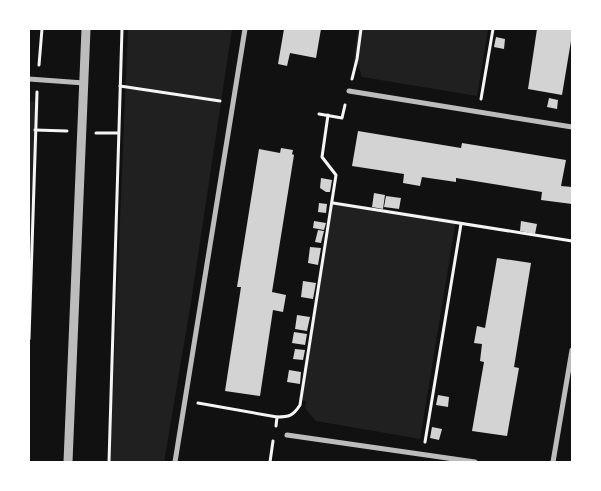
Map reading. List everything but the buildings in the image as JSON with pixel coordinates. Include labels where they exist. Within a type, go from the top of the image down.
[{"type":"street","points":[[68,462],[86,29]]},
{"type":"street","points":[[175,462],[244,29]]},
{"type":"street","points":[[29,79],[84,83]]},
{"type":"street","points":[[349,91],[572,127]]},
{"type":"street","points":[[553,462],[572,350]]},
{"type":"street","points":[[286,436],[475,462]]},
{"type":"path","points":[[29,339],[35,140],[42,29]]},
{"type":"path","points":[[109,462],[122,29]]},
{"type":"path","points":[[319,114],[342,118],[357,59],[361,29]]},
{"type":"path","points":[[479,112],[493,29]]},
{"type":"path","points":[[120,86],[233,103]]},
{"type":"path","points":[[185,401],[277,417],[289,416],[300,405],[336,175],[322,157],[328,115]]},
{"type":"path","points":[[333,203],[572,241]]},
{"type":"path","points":[[423,455],[461,223]]},
{"type":"path","points":[[270,462],[277,417]]},
{"type":"shaded area","points":[[128,29],[232,29],[191,302],[164,462],[110,462]]},
{"type":"shaded area","points":[[358,29],[488,29],[477,96],[362,77],[358,65],[353,64]]},
{"type":"shaded area","points":[[29,101],[39,102],[29,364]]},
{"type":"shaded area","points":[[331,201],[456,220],[420,439],[316,421],[305,408],[306,401],[299,400]]}]
